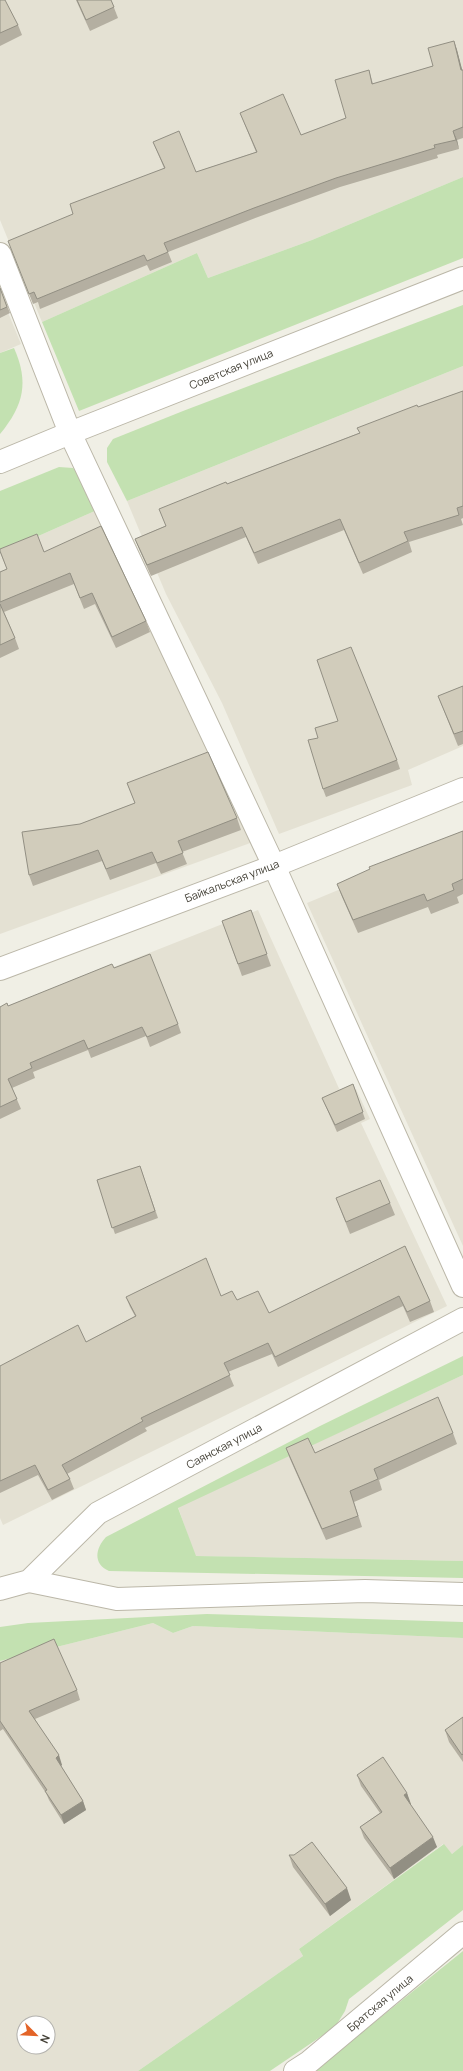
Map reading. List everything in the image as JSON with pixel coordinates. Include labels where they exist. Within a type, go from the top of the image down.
[{"type":"street","points":[[0,254],[70,433],[274,866],[463,1286]]},
{"type":"street","name":"Советская улица","points":[[0,462],[463,278]]},
{"type":"street","name":"Байкальская улица","points":[[0,969],[274,866],[463,789]]},
{"type":"street","name":"Саянская улица","points":[[0,1589],[29,1581],[98,1513],[463,1319]]},
{"type":"street","points":[[29,1581],[117,1599],[365,1591],[463,1594]]},
{"type":"street","name":"Братская улица","points":[[295,2071],[309,2062],[463,1933]]},
{"type":"shaded area","points":[[0,0],[463,0],[463,177],[312,240],[208,278],[197,253],[42,322],[0,220]]},
{"type":"shaded area","points":[[0,293],[21,344],[0,353]]},
{"type":"shaded area","points":[[463,366],[463,746],[408,770],[412,785],[279,834],[222,703],[166,594],[127,501]]},
{"type":"shaded area","points":[[97,510],[253,842],[0,934],[0,553]]},
{"type":"shaded area","points":[[463,838],[463,1246],[307,903]]},
{"type":"shaded area","points":[[258,910],[342,1095],[356,1089],[370,1119],[361,1123],[447,1306],[3,1525],[0,1518],[0,1012]]},
{"type":"shaded area","points":[[463,1375],[463,1561],[195,1556],[178,1507]]},
{"type":"shaded area","points":[[153,1623],[173,1633],[193,1626],[463,1638],[463,1845],[452,1854],[443,1844],[299,1949],[303,1956],[138,2071],[0,2071],[0,1661]]},
{"type":"green space","points":[[463,177],[463,258],[79,411],[42,322],[197,253],[208,278],[312,240]]},
{"type":"green space","points":[[463,305],[463,366],[127,501],[107,462],[107,448],[113,439]]},
{"type":"green space","points":[[14,348],[22,372],[22,393],[14,413],[0,434],[0,353]]},
{"type":"green space","points":[[59,467],[73,468],[82,476],[97,510],[0,553],[0,491]]},
{"type":"green space","points":[[463,1356],[463,1375],[178,1508],[196,1556],[463,1561],[463,1578],[109,1571],[100,1564],[97,1556],[98,1551],[106,1537],[320,1426]]},
{"type":"green space","points":[[207,1614],[463,1622],[463,1638],[193,1626],[173,1633],[153,1623],[0,1661],[0,1627],[28,1623]]},
{"type":"green space","points":[[444,1844],[452,1854],[463,1845],[463,1910],[349,1999],[345,2011],[335,2027],[270,2071],[138,2071],[303,1956],[299,1949]]},
{"type":"green space","points":[[463,1951],[463,2071],[314,2071]]},
{"type":"building","points":[[0,0],[5,0],[18,25],[0,33]]},
{"type":"building","points":[[77,0],[111,0],[114,7],[86,20]]},
{"type":"building","points":[[454,41],[461,70],[463,70],[463,127],[453,131],[456,140],[434,145],[435,148],[336,178],[164,243],[168,252],[147,261],[144,255],[37,299],[34,292],[29,294],[8,241],[73,214],[70,204],[165,168],[153,142],[179,131],[196,172],[257,152],[240,113],[283,94],[301,135],[346,118],[335,80],[369,70],[372,84],[433,66],[428,48]]},
{"type":"building","points":[[0,288],[7,307],[0,310]]},
{"type":"building","points":[[463,391],[463,506],[457,508],[459,515],[404,532],[408,541],[359,563],[340,519],[254,553],[242,527],[147,565],[135,539],[166,526],[159,509],[226,482],[227,484],[360,433],[357,428],[417,405],[418,407]]},
{"type":"building","points":[[101,526],[146,621],[112,637],[92,593],[80,598],[70,573],[0,602],[0,572],[7,569],[0,549],[37,534],[44,552]]},
{"type":"building","points":[[0,604],[15,638],[0,645]]},
{"type":"building","points":[[351,647],[397,760],[323,789],[308,740],[318,738],[315,728],[338,721],[317,660]]},
{"type":"building","points":[[463,686],[463,731],[454,734],[438,696]]},
{"type":"building","points":[[208,752],[237,818],[178,841],[183,853],[157,863],[152,852],[106,869],[98,850],[29,875],[22,832],[80,824],[135,803],[127,783]]},
{"type":"building","points":[[463,831],[463,879],[452,884],[454,890],[427,901],[424,894],[353,920],[337,884],[370,869],[369,867]]},
{"type":"building","points":[[251,910],[267,954],[238,964],[222,921]]},
{"type":"building","points":[[150,954],[178,1024],[147,1037],[142,1027],[88,1049],[84,1040],[30,1063],[32,1068],[8,1079],[17,1099],[0,1107],[0,1007],[7,1003],[8,1006],[112,964],[114,968]]},
{"type":"building","points":[[353,1084],[363,1112],[335,1125],[322,1098]]},
{"type":"building","points":[[140,1166],[155,1211],[112,1228],[97,1180]]},
{"type":"building","points":[[380,1180],[390,1203],[346,1222],[336,1198]]},
{"type":"building","points":[[405,1246],[430,1301],[407,1312],[399,1296],[275,1357],[268,1343],[224,1363],[230,1375],[141,1418],[143,1421],[62,1465],[70,1479],[48,1490],[35,1465],[0,1481],[0,1366],[78,1325],[86,1342],[136,1316],[126,1297],[206,1258],[221,1296],[232,1291],[237,1300],[258,1291],[269,1313]]},
{"type":"building","points":[[438,1397],[453,1433],[374,1469],[378,1479],[350,1491],[358,1516],[322,1529],[286,1448],[308,1438],[315,1453]]},
{"type":"building","points":[[54,1639],[77,1690],[29,1711],[59,1755],[56,1758],[83,1801],[61,1815],[45,1791],[47,1790],[0,1721],[0,1663]]},
{"type":"building","points":[[463,1717],[463,1754],[462,1755],[445,1730]]},
{"type":"building","points":[[383,1757],[407,1793],[404,1795],[433,1837],[390,1868],[360,1827],[382,1812],[357,1775]]},
{"type":"building","points":[[312,1842],[347,1888],[325,1904],[289,1855],[294,1855]]}]
